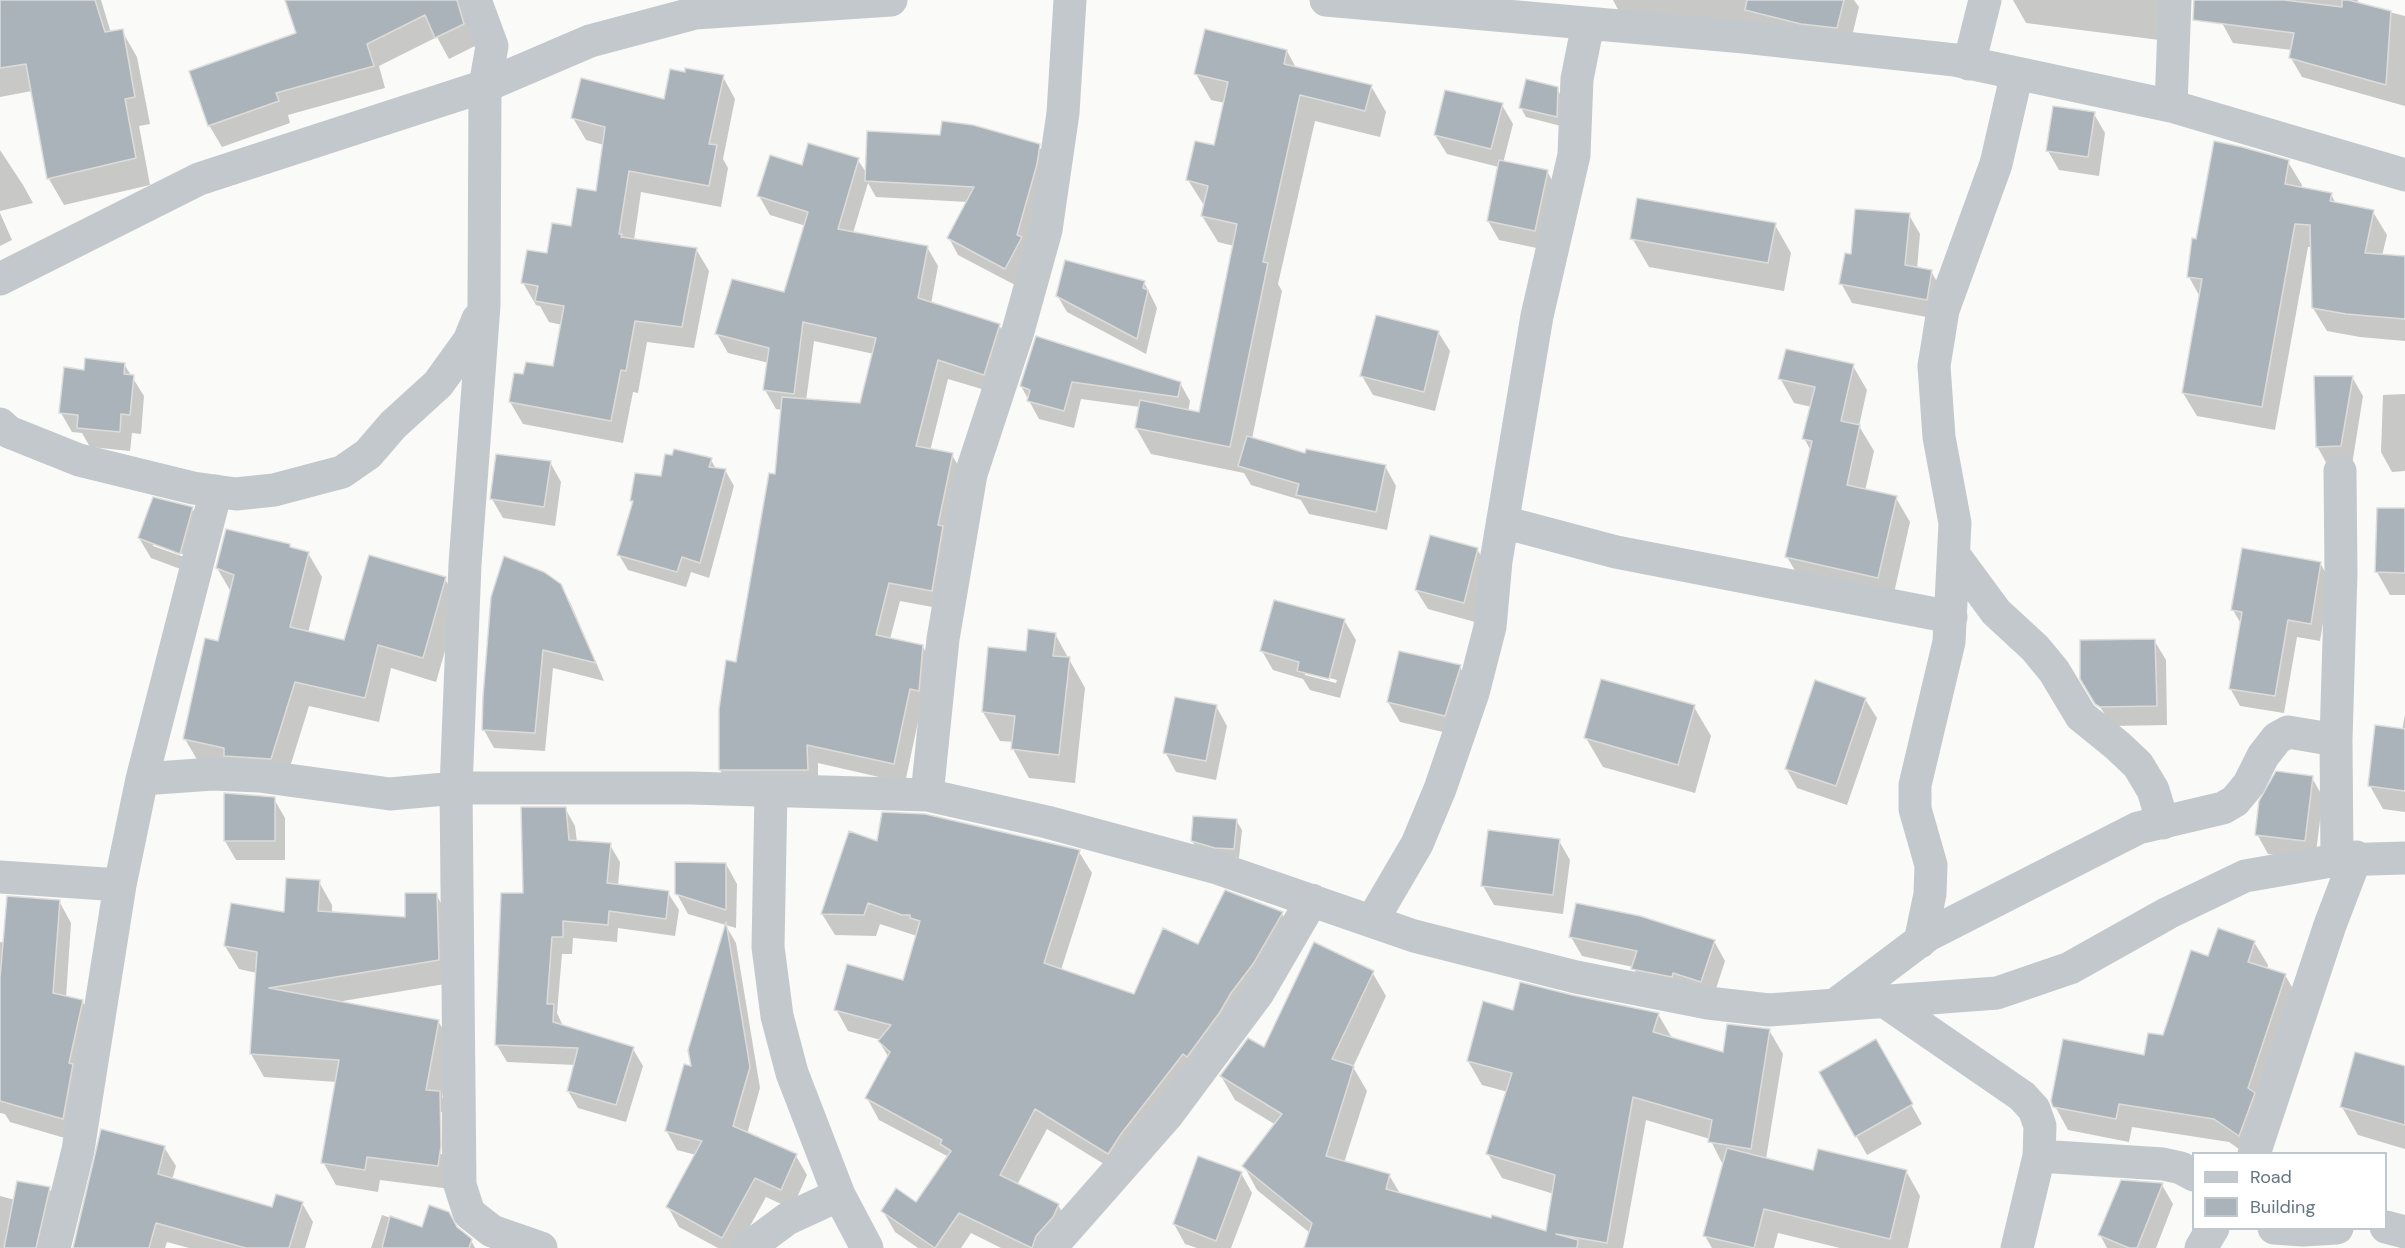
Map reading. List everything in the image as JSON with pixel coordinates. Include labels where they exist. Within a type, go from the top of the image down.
[{"type":"street","points":[[475,0],[492,46],[485,86],[484,306],[465,564],[456,788],[460,1185],[469,1213],[492,1231],[541,1248]]},
{"type":"street","points":[[0,279],[199,179],[485,86],[590,41],[694,13],[891,0]]},
{"type":"street","points":[[927,795],[943,639],[971,474],[1018,331],[1046,230],[1063,113],[1070,0]]},
{"type":"street","points":[[1326,0],[1555,10],[1588,24],[1744,37],[1955,60],[2171,106],[2405,175]]},
{"type":"street","points":[[1970,64],[1985,0]]},
{"type":"street","points":[[2171,106],[2175,0]]},
{"type":"street","points":[[1372,921],[1417,844],[1440,789],[1473,693],[1490,627],[1503,522],[1537,316],[1574,155],[1577,79],[1588,24]]},
{"type":"street","points":[[1920,942],[1930,894],[1931,865],[1915,809],[1915,785],[1937,702],[1949,642],[1955,523],[1939,437],[1934,366],[1943,310],[1996,164],[2017,73]]},
{"type":"street","points":[[0,424],[9,432],[79,460],[194,488],[236,494],[274,490],[342,472],[368,454],[393,425],[438,384],[469,341],[484,306]]},
{"type":"street","points":[[2255,1152],[2330,925],[2347,859],[2336,740],[2341,573],[2340,471]]},
{"type":"street","points":[[54,1248],[78,1150],[120,885],[142,779],[216,492]]},
{"type":"street","points":[[1503,522],[1616,552],[1951,617]]},
{"type":"street","points":[[1954,555],[1996,612],[2035,648],[2054,672],[2081,716],[2138,765],[2153,790],[2163,823]]},
{"type":"street","points":[[1835,1005],[1928,935],[2138,828],[2223,808],[2235,801],[2249,784],[2269,746],[2288,732],[2336,740]]},
{"type":"street","points":[[142,779],[213,774],[259,776],[390,794],[456,788],[691,788],[927,795],[1047,822],[1214,867],[1414,936],[1576,976],[1708,1003],[1769,1010],[1997,993],[2070,968],[2168,914],[2245,876],[2347,859],[2405,858]]},
{"type":"street","points":[[771,791],[768,947],[777,1016],[792,1073],[839,1195],[867,1248]]},
{"type":"street","points":[[0,877],[120,885]]},
{"type":"street","points":[[1050,1248],[1168,1114],[1258,993],[1312,900]]},
{"type":"street","points":[[1884,1001],[2022,1096],[2034,1108],[2040,1126],[2039,1156],[2017,1248]]},
{"type":"street","points":[[2039,1156],[2163,1164],[2181,1168],[2192,1174]]},
{"type":"street","points":[[748,1248],[787,1219],[839,1195]]},
{"type":"street","points":[[2387,1228],[2405,1232]]},
{"type":"street","points":[[2201,1248],[2212,1230]]},
{"type":"building","points":[[0,0],[95,0],[105,32],[123,29],[135,97],[125,99],[136,158],[47,179],[26,64],[0,68]]},
{"type":"building","points":[[285,0],[457,0],[464,24],[435,38],[425,15],[367,44],[374,66],[276,93],[279,101],[208,126],[189,71],[296,33]]},
{"type":"building","points":[[1747,0],[1844,0],[1837,28],[1801,24],[1745,10]]},
{"type":"building","points":[[2194,0],[2284,0],[2342,7],[2342,0],[2348,0],[2391,11],[2386,85],[2289,58],[2294,33],[2193,20]]},
{"type":"building","points":[[1205,29],[1287,50],[1284,64],[1372,85],[1365,111],[1300,95],[1263,262],[1268,263],[1230,447],[1135,428],[1140,400],[1199,412],[1237,224],[1201,216],[1208,186],[1186,180],[1195,141],[1214,145],[1228,82],[1194,74]]},
{"type":"building","points":[[685,68],[724,75],[709,144],[717,145],[709,186],[629,171],[619,234],[622,234],[621,237],[697,248],[682,327],[635,321],[626,371],[621,370],[611,421],[509,402],[514,373],[523,374],[526,362],[553,366],[564,306],[535,301],[538,286],[521,283],[527,250],[547,253],[552,223],[571,226],[577,188],[596,191],[605,127],[571,118],[581,78],[664,99],[670,69],[685,72]]},
{"type":"building","points":[[1526,79],[1558,87],[1557,117],[1519,108]]},
{"type":"building","points":[[1445,90],[1503,103],[1491,149],[1434,135]]},
{"type":"building","points":[[2053,106],[2095,112],[2088,157],[2046,151]]},
{"type":"building","points":[[942,121],[973,125],[1040,144],[1037,164],[1017,235],[1022,237],[1005,269],[947,238],[974,187],[865,181],[867,131],[940,135]]},
{"type":"building","points":[[2214,141],[2289,160],[2285,184],[2332,193],[2330,201],[2374,210],[2365,253],[2405,256],[2405,319],[2346,314],[2312,308],[2310,225],[2295,224],[2262,407],[2182,393],[2202,279],[2187,277],[2192,238],[2196,239]]},
{"type":"building","points":[[808,143],[859,158],[838,229],[928,246],[918,298],[1000,324],[984,375],[938,360],[916,446],[953,453],[938,525],[943,526],[932,591],[889,583],[876,635],[923,645],[919,691],[910,689],[894,764],[807,745],[808,770],[719,770],[719,709],[726,660],[736,662],[769,473],[775,474],[782,397],[860,403],[876,338],[803,322],[794,394],[763,390],[769,348],[715,334],[732,279],[784,292],[808,212],[757,196],[770,155],[802,165]]},
{"type":"building","points":[[1499,160],[1548,170],[1535,231],[1487,221]]},
{"type":"building","points":[[1637,198],[1776,223],[1768,263],[1630,239]]},
{"type":"building","points":[[1855,209],[1910,213],[1905,265],[1932,270],[1927,300],[1839,284],[1845,253],[1851,254]]},
{"type":"building","points":[[1065,260],[1145,281],[1143,288],[1148,290],[1137,339],[1056,296]]},
{"type":"building","points":[[1376,315],[1439,331],[1424,392],[1360,376]]},
{"type":"building","points":[[1036,336],[1181,382],[1178,397],[1072,382],[1064,411],[1027,401],[1030,390],[1020,386]]},
{"type":"building","points":[[1786,349],[1854,364],[1841,421],[1860,425],[1847,485],[1897,496],[1878,578],[1785,557],[1812,441],[1802,439],[1815,387],[1778,379]]},
{"type":"building","points":[[85,358],[125,363],[124,374],[134,375],[130,415],[121,414],[120,432],[77,428],[78,415],[59,413],[64,367],[84,370]]},
{"type":"building","points":[[2314,376],[2353,376],[2341,446],[2316,447]]},
{"type":"building","points":[[1247,436],[1305,453],[1306,449],[1386,465],[1376,512],[1296,495],[1299,484],[1238,466]]},
{"type":"building","points":[[674,449],[712,458],[709,467],[726,469],[700,563],[682,557],[677,572],[617,555],[633,501],[630,501],[635,473],[661,476],[665,454],[672,455]]},
{"type":"building","points":[[496,454],[551,461],[544,507],[490,499]]},
{"type":"building","points":[[153,497],[193,507],[180,554],[138,538]]},
{"type":"building","points":[[2377,508],[2405,508],[2405,573],[2375,572]]},
{"type":"building","points":[[226,529],[290,544],[290,547],[309,552],[290,627],[344,640],[369,555],[446,577],[423,658],[378,645],[365,698],[295,682],[271,759],[224,756],[224,748],[183,739],[205,638],[218,641],[234,575],[216,568]]},
{"type":"building","points":[[1430,535],[1478,548],[1464,603],[1415,590]]},
{"type":"building","points":[[2242,548],[2321,562],[2311,624],[2288,620],[2275,696],[2229,689],[2242,612],[2231,610]]},
{"type":"building","points":[[504,556],[544,572],[561,584],[596,663],[543,650],[535,733],[482,730],[491,597]]},
{"type":"building","points":[[1274,600],[1345,619],[1329,679],[1297,671],[1299,662],[1260,651]]},
{"type":"building","points":[[1028,629],[1056,633],[1053,656],[1070,657],[1059,755],[1011,749],[1015,716],[982,712],[988,647],[1026,651]]},
{"type":"building","points":[[2155,639],[2157,706],[2100,707],[2095,704],[2080,679],[2080,640]]},
{"type":"building","points":[[1399,651],[1461,665],[1445,716],[1387,702]]},
{"type":"building","points":[[1601,679],[1695,705],[1678,765],[1584,738]]},
{"type":"building","points":[[1815,680],[1866,698],[1836,786],[1785,769]]},
{"type":"building","points":[[1175,697],[1217,705],[1206,761],[1163,753]]},
{"type":"building","points":[[2375,725],[2405,729],[2405,791],[2368,786]]},
{"type":"building","points":[[2276,771],[2313,776],[2305,841],[2255,835],[2259,801]]},
{"type":"building","points":[[224,793],[275,797],[275,841],[224,841]]},
{"type":"building","points":[[521,807],[566,807],[569,840],[611,843],[607,883],[669,891],[666,919],[609,911],[608,925],[563,921],[563,937],[552,937],[547,1004],[554,1004],[553,1022],[634,1047],[616,1105],[567,1091],[578,1048],[495,1045],[501,893],[523,893]]},
{"type":"building","points":[[882,812],[925,814],[1080,850],[1044,963],[1134,994],[1163,928],[1198,944],[1225,890],[1283,912],[1253,964],[1220,1012],[1187,1057],[1183,1054],[1108,1154],[1035,1109],[1000,1175],[1059,1204],[1053,1217],[1036,1236],[1032,1248],[959,1213],[935,1248],[881,1211],[896,1188],[916,1202],[951,1151],[940,1144],[942,1140],[865,1098],[890,1052],[878,1041],[891,1025],[834,1010],[847,964],[903,980],[920,921],[910,918],[910,915],[902,915],[868,903],[864,915],[821,914],[849,831],[877,841]]},
{"type":"building","points":[[1193,816],[1237,819],[1234,849],[1215,848],[1191,841]]},
{"type":"building","points":[[1488,830],[1560,839],[1553,895],[1481,886]]},
{"type":"building","points":[[675,862],[726,863],[726,910],[675,894]]},
{"type":"building","points":[[286,878],[320,880],[318,911],[405,917],[405,893],[437,893],[439,960],[269,988],[439,1020],[426,1090],[440,1091],[441,1146],[438,1166],[367,1157],[365,1170],[321,1163],[339,1060],[250,1054],[257,952],[224,946],[231,903],[284,912]]},
{"type":"building","points":[[7,896],[60,900],[53,993],[83,1000],[69,1063],[73,1064],[63,1119],[0,1101],[0,978]]},
{"type":"building","points":[[1576,903],[1640,916],[1715,940],[1701,982],[1673,973],[1672,977],[1631,969],[1637,951],[1569,937]]},
{"type":"building","points":[[726,922],[750,1067],[733,1126],[797,1154],[781,1190],[755,1178],[722,1238],[666,1207],[702,1141],[665,1131],[684,1064],[691,1066],[688,1050]]},
{"type":"building","points":[[2218,928],[2255,941],[2248,962],[2286,974],[2248,1088],[2255,1093],[2239,1136],[2214,1119],[2119,1104],[2116,1119],[2053,1107],[2051,1101],[2063,1039],[2144,1055],[2148,1033],[2163,1035],[2191,950],[2208,956]]},
{"type":"building","points":[[1314,942],[1374,971],[1332,1059],[1354,1066],[1326,1156],[1390,1174],[1386,1189],[1546,1231],[1555,1175],[1486,1154],[1512,1073],[1467,1061],[1483,1001],[1513,1010],[1520,982],[1659,1013],[1653,1032],[1723,1052],[1727,1024],[1770,1029],[1751,1149],[1708,1142],[1712,1120],[1633,1097],[1607,1243],[1556,1234],[1578,1240],[1577,1248],[1304,1248],[1312,1223],[1242,1166],[1282,1114],[1220,1076],[1248,1038],[1264,1047]]},
{"type":"building","points":[[1876,1039],[1913,1104],[1855,1137],[1819,1072]]},
{"type":"building","points":[[2355,1052],[2405,1066],[2405,1125],[2340,1107]]},
{"type":"building","points":[[101,1129],[165,1146],[158,1174],[272,1207],[276,1194],[303,1202],[289,1248],[246,1248],[156,1223],[149,1248],[73,1248]]},
{"type":"building","points":[[1727,1148],[1813,1170],[1818,1149],[1907,1170],[1890,1239],[1764,1209],[1754,1248],[1703,1236]]},
{"type":"building","points":[[1198,1156],[1242,1172],[1216,1241],[1173,1224]]},
{"type":"building","points":[[2121,1180],[2163,1183],[2137,1248],[2129,1248],[2098,1235]]},
{"type":"building","points":[[17,1181],[50,1187],[36,1248],[4,1248]]},
{"type":"building","points":[[429,1205],[449,1212],[457,1227],[472,1239],[469,1248],[382,1248],[390,1216],[422,1227]]}]
